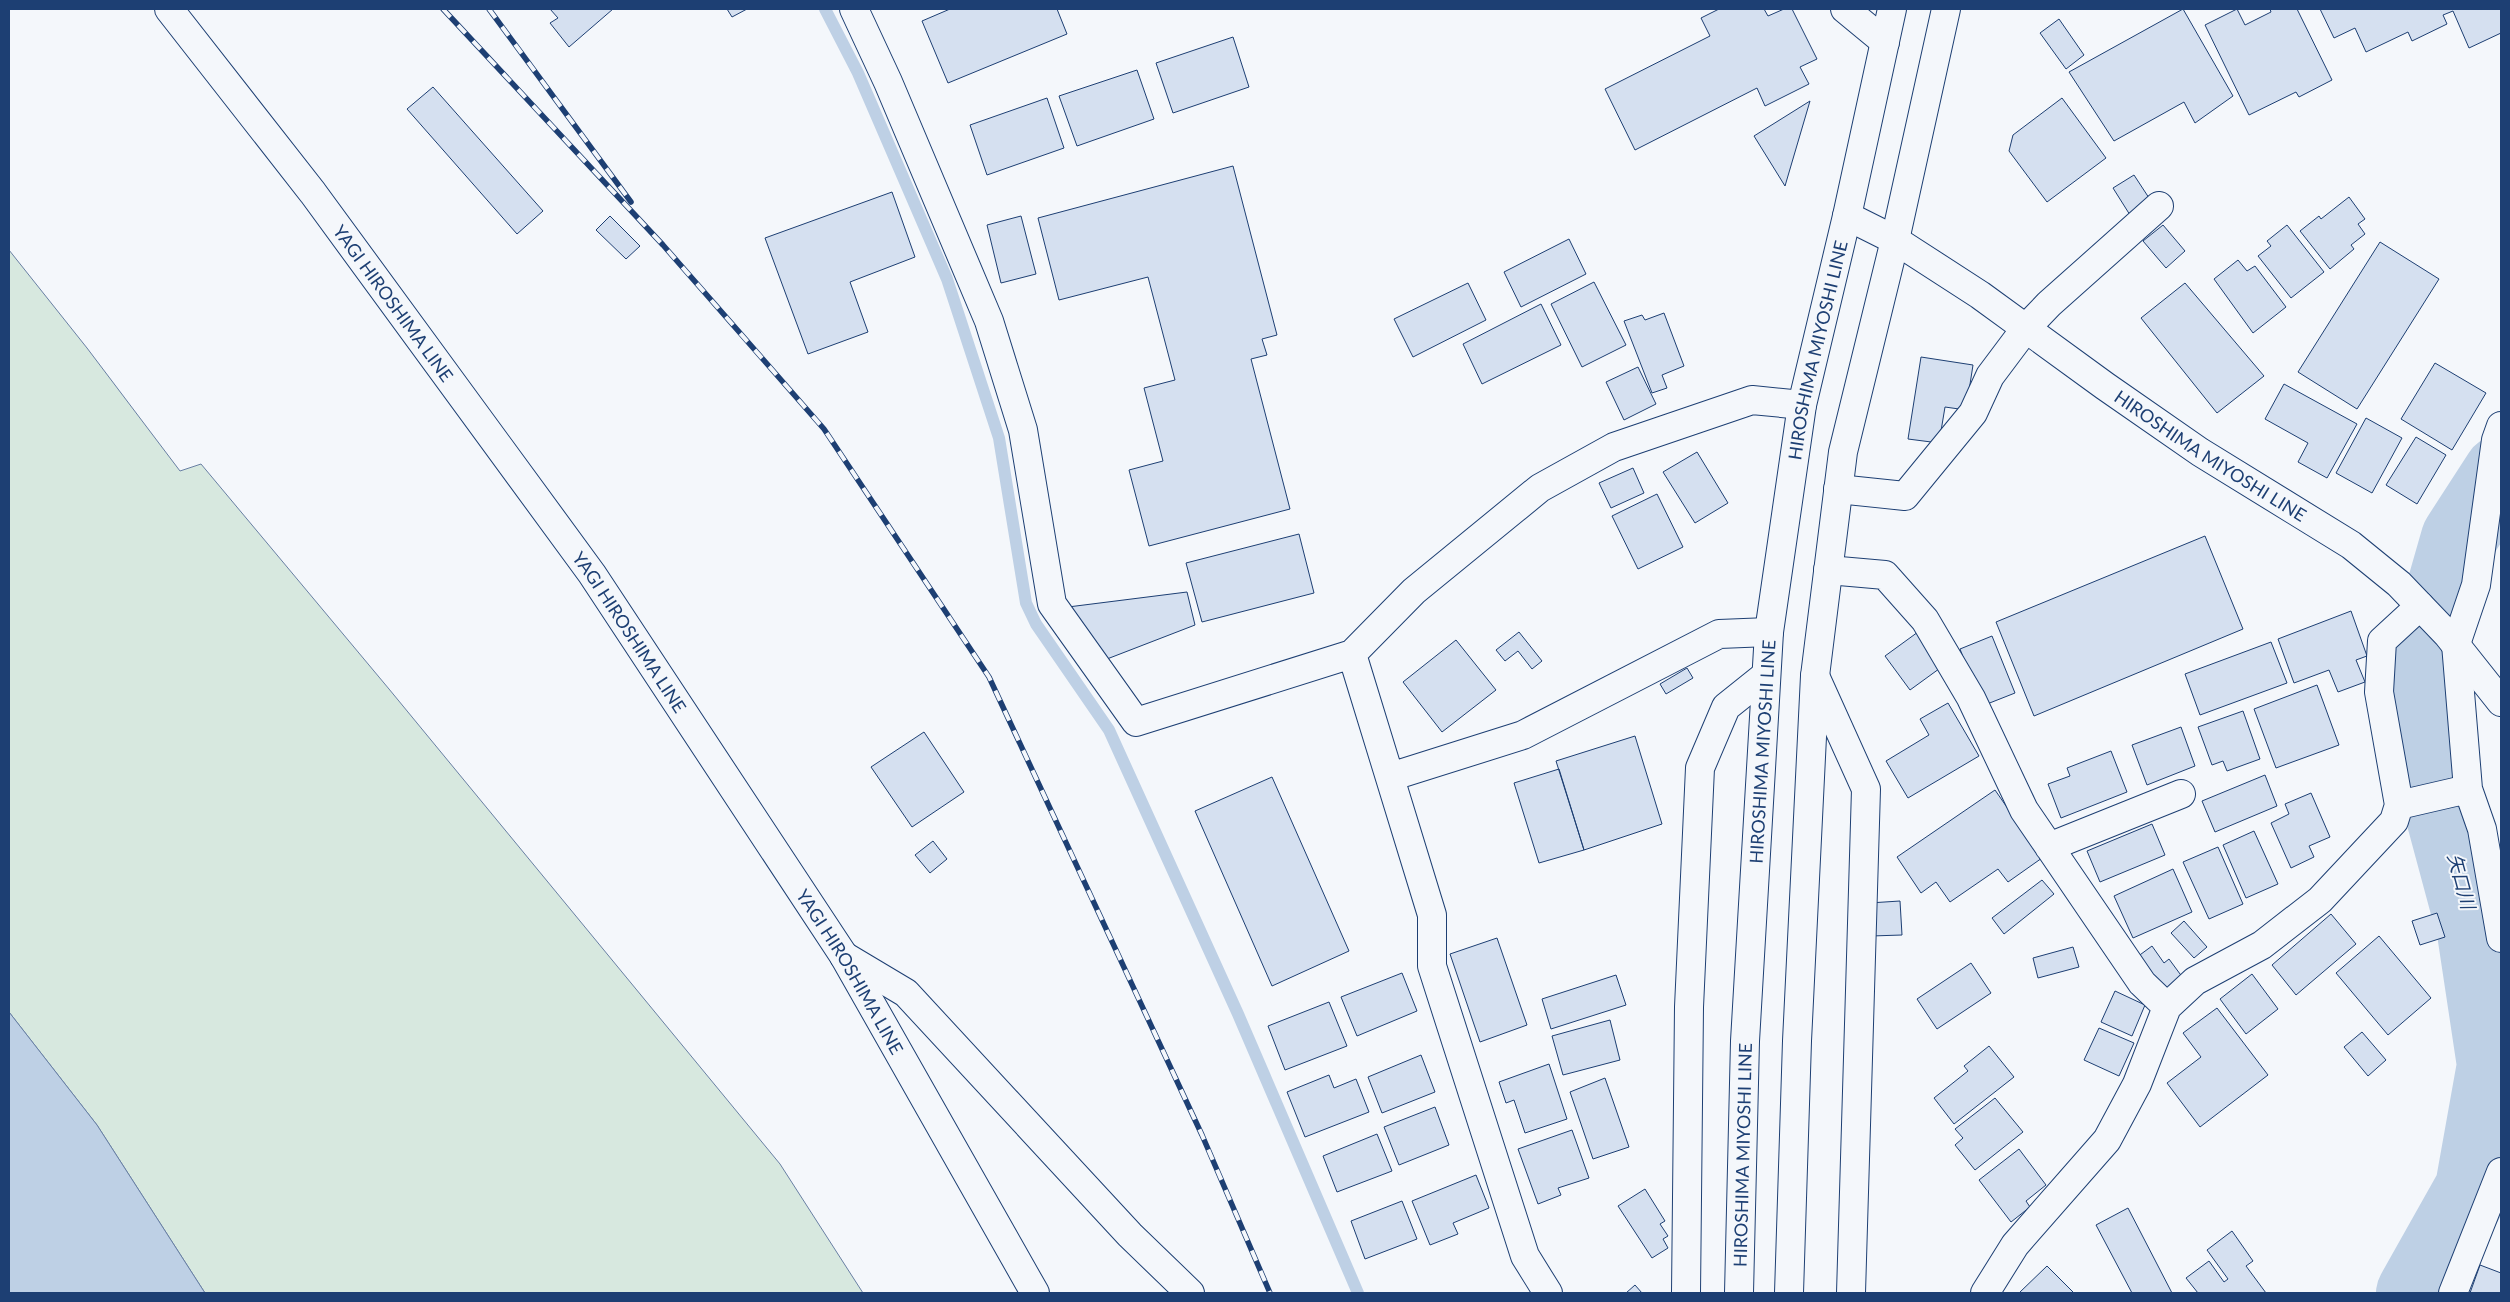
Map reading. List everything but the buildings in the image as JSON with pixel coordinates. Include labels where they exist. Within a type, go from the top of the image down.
[{"type":"street","name":"YAGI HIROSHIMA LINE","points":[[169,9],[313,193],[592,574],[844,956],[1035,1293]]},
{"type":"street","points":[[854,9],[888,82],[989,321],[1023,430],[1052,604],[1136,722],[1352,654],[1414,591],[1540,488],[1614,447],[1752,400],[1802,405]]},
{"type":"street","points":[[1845,9],[1884,42]]},
{"type":"street","name":"HIROSHIMA MIYOSHI LINE","points":[[1739,1293],[1744,1041],[1769,632],[1802,405],[1847,216],[1892,9]]},
{"type":"street","points":[[1789,1293],[1797,1041],[1815,676],[1843,452],[1895,240],[1946,9]]},
{"type":"street","points":[[1838,489],[1905,496],[1973,413],[1990,376],[2026,328],[2049,304],[2159,206]]},
{"type":"street","name":"HIROSHIMA MIYOSHI LINE","points":[[1847,216],[1895,240],[1980,294],[2200,452],[2351,545],[2398,584],[2451,639],[2501,702]]},
{"type":"street","points":[[2499,433],[2496,482],[2484,518],[2476,585],[2451,639],[2461,790],[2482,829],[2501,938]]},
{"type":"street","points":[[1828,570],[1885,576],[1925,620],[1971,698],[2024,810],[2142,983],[2167,1007]]},
{"type":"street","points":[[2405,804],[2379,692],[2382,640],[2421,608]]},
{"type":"street","points":[[1390,777],[1523,735],[1719,634],[1769,632]]},
{"type":"street","points":[[1352,654],[1432,915],[1432,966],[1525,1256],[1548,1293]]},
{"type":"street","points":[[1686,1293],[1690,1007],[1700,768],[1726,707],[1766,675]]},
{"type":"street","points":[[1815,676],[1866,789],[1851,1293]]},
{"type":"street","points":[[1985,1293],[2015,1244],[2107,1140],[2137,1084],[2167,1007],[2195,980],[2262,945],[2320,900],[2394,821],[2405,804],[2461,790]]},
{"type":"street","points":[[2049,847],[2181,794]]},
{"type":"street","points":[[844,956],[906,993],[1130,1235],[1190,1293]]},
{"type":"street","points":[[2453,1293],[2501,1172]]},
{"type":"shaded area","points":[[9,250],[87,348],[180,471],[201,464],[780,1164],[863,1293],[205,1293],[97,1125],[9,1012]]},
{"type":"water","points":[[9,1012],[97,1125],[205,1293],[9,1293]]},
{"type":"waterway","points":[[825,9],[858,73],[947,279],[999,438],[1026,603],[1036,624],[1109,730],[1238,1014],[1358,1293]]},
{"type":"waterway","name":"矢口川","points":[[2414,1293],[2473,1188],[2495,1065],[2475,932],[2422,735],[2416,688],[2459,538],[2501,473]]},
{"type":"railway","points":[[443,9],[663,245],[824,429],[989,677],[1202,1135],[1270,1293]]},
{"type":"railway","points":[[489,9],[631,202]]}]
